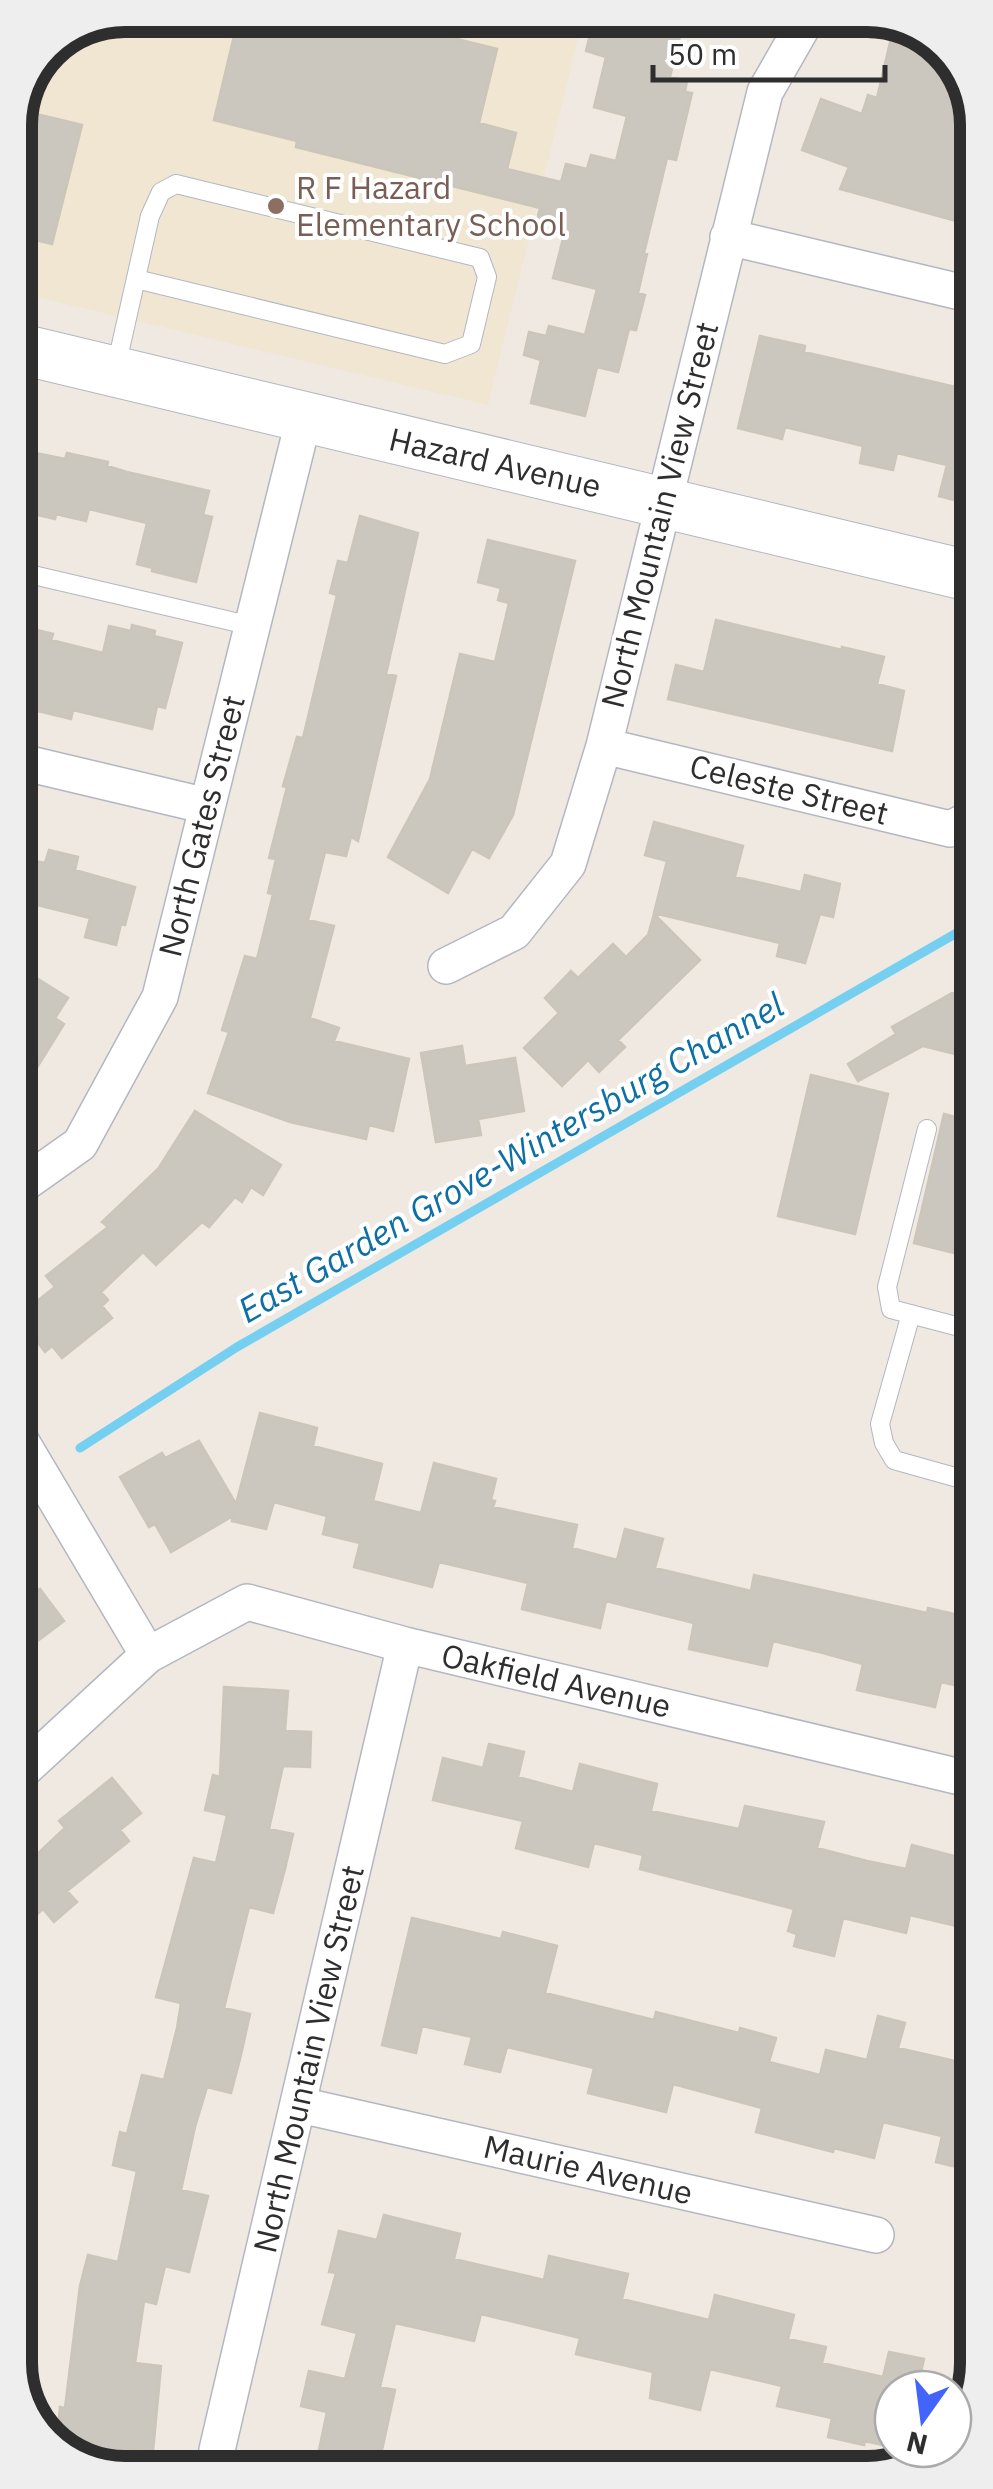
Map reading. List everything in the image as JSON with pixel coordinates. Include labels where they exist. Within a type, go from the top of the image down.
[{"type":"street","name":"North Mountain View Street","points":[[446,966],[514,932],[568,864],[604,746],[765,92],[800,33]]},
{"type":"street","points":[[728,237],[960,292]]},
{"type":"street","name":"Hazard Avenue","points":[[33,352],[960,574]]},
{"type":"street","name":"North Gates Street","points":[[33,1178],[80,1144],[160,997],[304,418]]},
{"type":"street","name":"Celeste Street","points":[[604,746],[950,829],[960,824]]},
{"type":"street","points":[[33,765],[207,806]]},
{"type":"street","points":[[32,1461],[148,1655]]},
{"type":"street","name":"Oakfield Avenue","points":[[32,1762],[148,1655],[247,1602],[405,1645],[960,1777]]},
{"type":"street","name":"North Mountain View Street","points":[[218,2456],[405,1645]]},
{"type":"street","name":"Maurie Avenue","points":[[300,2104],[876,2236]]},
{"type":"lane","points":[[115,372],[150,216],[162,192],[176,184],[480,258],[487,277],[471,344],[445,354],[136,279]]},
{"type":"lane","points":[[33,575],[252,626]]},
{"type":"lane","points":[[928,1129],[887,1287],[890,1309],[960,1327]]},
{"type":"lane","points":[[911,1314],[880,1424],[884,1443],[894,1460],[960,1479]]},
{"type":"shaded area","name":"R F Hazard Elementary School","points":[[125,32],[580,33],[488,405],[33,296],[33,119],[42,84],[52,69],[74,48],[107,34]]},
{"type":"building","points":[[235,32],[430,32],[497,49],[479,123],[516,133],[507,169],[561,182],[566,164],[587,169],[591,155],[616,161],[627,116],[594,107],[606,57],[586,51],[591,33],[681,33],[670,77],[687,81],[685,92],[692,93],[676,160],[667,158],[644,253],[647,254],[638,293],[645,295],[636,330],[629,329],[618,372],[597,367],[585,416],[531,403],[541,360],[524,355],[529,332],[546,336],[549,326],[585,335],[597,289],[553,278],[566,227],[537,220],[540,208],[296,147],[297,141],[214,120]]},
{"type":"building","points":[[891,38],[924,52],[945,74],[956,95],[960,125],[960,215],[956,221],[840,189],[849,167],[802,150],[821,99],[862,114],[868,95],[877,98]]},
{"type":"building","points":[[34,114],[82,125],[52,244],[33,239]]},
{"type":"building","points":[[760,336],[805,346],[804,352],[960,388],[960,502],[939,496],[947,465],[897,453],[893,470],[860,463],[863,446],[785,427],[782,439],[738,428]]},
{"type":"building","points":[[33,452],[65,459],[67,453],[209,491],[203,515],[212,517],[196,582],[137,564],[147,523],[89,509],[86,521],[56,514],[55,519],[33,514]]},
{"type":"building","points":[[360,516],[418,533],[386,674],[396,676],[358,841],[351,837],[346,856],[325,852],[308,920],[334,926],[310,1018],[339,1028],[334,1041],[409,1059],[393,1131],[369,1125],[366,1139],[290,1122],[208,1093],[229,1032],[222,1030],[245,956],[257,959],[273,894],[268,893],[276,859],[269,858],[287,787],[283,786],[297,737],[303,738],[337,595],[330,593],[338,561],[348,563]]},
{"type":"building","points":[[488,540],[575,561],[513,815],[489,858],[472,849],[448,893],[388,857],[430,779],[460,654],[495,662],[509,603],[498,600],[501,588],[478,582]]},
{"type":"building","points":[[716,620],[884,657],[877,684],[904,691],[892,751],[668,699],[676,665],[704,672]]},
{"type":"building","points":[[132,625],[182,643],[165,708],[157,706],[152,729],[73,710],[71,719],[33,710],[33,629],[53,634],[51,640],[103,653],[109,626],[131,631]]},
{"type":"building","points":[[654,822],[743,846],[735,877],[801,892],[805,875],[840,884],[833,917],[820,914],[805,963],[777,956],[780,943],[654,913],[667,861],[645,855]]},
{"type":"building","points":[[49,850],[78,857],[75,870],[135,887],[116,945],[85,937],[90,918],[33,904],[33,860],[45,863]]},
{"type":"building","points":[[654,914],[700,960],[618,1040],[625,1047],[599,1072],[588,1060],[562,1086],[524,1048],[559,1013],[545,998],[571,971],[578,978],[613,944],[626,957],[648,935]]},
{"type":"building","points":[[38,979],[68,998],[55,1018],[64,1024],[33,1075],[33,987]]},
{"type":"building","points":[[952,993],[960,995],[960,1055],[923,1046],[858,1081],[848,1064],[896,1034],[892,1027]]},
{"type":"building","points":[[462,1046],[465,1066],[515,1058],[524,1111],[478,1119],[481,1135],[436,1142],[421,1053]]},
{"type":"building","points":[[811,1075],[888,1094],[855,1234],[778,1216]]},
{"type":"building","points":[[195,1111],[281,1165],[263,1195],[251,1187],[242,1202],[235,1197],[209,1227],[202,1222],[156,1265],[143,1252],[101,1292],[108,1300],[102,1306],[112,1318],[62,1358],[52,1346],[45,1352],[32,1335],[32,1305],[55,1287],[46,1276],[108,1227],[102,1222],[158,1169]]},
{"type":"building","points":[[944,1114],[960,1118],[960,1241],[954,1253],[914,1243]]},
{"type":"building","points":[[260,1413],[317,1428],[313,1446],[382,1464],[373,1501],[421,1513],[434,1463],[496,1479],[493,1507],[577,1525],[572,1548],[617,1560],[625,1529],[663,1539],[655,1568],[751,1591],[754,1575],[927,1613],[928,1608],[960,1615],[960,1686],[941,1682],[935,1707],[857,1690],[863,1664],[823,1653],[773,1641],[767,1666],[689,1649],[694,1623],[606,1601],[600,1628],[522,1609],[528,1583],[439,1562],[432,1587],[354,1567],[360,1543],[323,1534],[327,1516],[274,1502],[266,1529],[232,1521],[233,1516],[171,1552],[155,1524],[149,1527],[120,1477],[162,1453],[165,1458],[199,1441],[236,1504]]},
{"type":"building","points":[[40,1589],[64,1621],[32,1645],[32,1595]]},
{"type":"building","points":[[224,1687],[288,1691],[285,1731],[311,1732],[310,1767],[283,1766],[269,1829],[293,1834],[285,1869],[273,1913],[249,1907],[224,2008],[250,2014],[240,2059],[231,2093],[207,2087],[195,2127],[181,2190],[208,2196],[189,2272],[165,2266],[156,2304],[144,2301],[135,2363],[161,2366],[153,2451],[127,2449],[126,2456],[107,2455],[79,2444],[58,2427],[60,2407],[65,2408],[80,2286],[88,2255],[118,2262],[137,2171],[113,2165],[120,2132],[127,2134],[142,2075],[164,2080],[181,2003],[156,1997],[194,1858],[216,1863],[227,1815],[205,1810],[213,1775],[220,1777]]},
{"type":"building","points":[[489,1744],[524,1752],[518,1777],[573,1792],[580,1764],[657,1784],[651,1811],[739,1829],[745,1806],[824,1822],[817,1848],[906,1869],[912,1845],[960,1858],[960,1927],[910,1915],[906,1933],[843,1918],[834,1956],[794,1946],[797,1934],[788,1931],[794,1909],[640,1869],[643,1855],[594,1843],[588,1867],[516,1848],[523,1821],[433,1800],[443,1758],[483,1768]]},
{"type":"building","points":[[112,1778],[141,1813],[120,1830],[129,1841],[67,1891],[77,1902],[54,1922],[43,1909],[32,1918],[32,1859],[65,1828],[59,1821]]},
{"type":"building","points":[[412,1918],[501,1939],[503,1932],[557,1946],[545,1993],[654,2020],[656,2012],[776,2038],[769,2062],[820,2075],[826,2050],[867,2060],[878,2016],[905,2023],[898,2048],[960,2062],[960,2168],[936,2162],[942,2136],[883,2122],[874,2158],[834,2148],[833,2152],[756,2132],[762,2108],[673,2084],[666,2112],[588,2093],[594,2068],[507,2047],[500,2072],[465,2064],[472,2037],[422,2026],[416,2053],[382,2045]]},
{"type":"building","points":[[384,2215],[460,2234],[454,2259],[544,2280],[549,2256],[628,2274],[622,2299],[709,2320],[715,2295],[794,2315],[788,2339],[826,2347],[822,2363],[873,2375],[873,2443],[865,2441],[864,2445],[828,2437],[832,2418],[777,2406],[782,2386],[710,2369],[700,2410],[650,2398],[653,2372],[576,2354],[580,2338],[481,2314],[474,2341],[395,2323],[380,2387],[395,2390],[381,2456],[345,2456],[319,2450],[327,2412],[301,2406],[309,2371],[345,2379],[357,2333],[322,2324],[336,2273],[329,2272],[339,2231],[377,2240]]},
{"type":"building","points":[[889,2352],[924,2359],[922,2369],[885,2369]]},
{"type":"waterway","name":"East Garden Grove-Wintersburg Channel","points":[[80,1448],[237,1347],[960,931]]},
{"type":"place","name":"R F Hazard Elementary School","points":[[276,206]]}]
